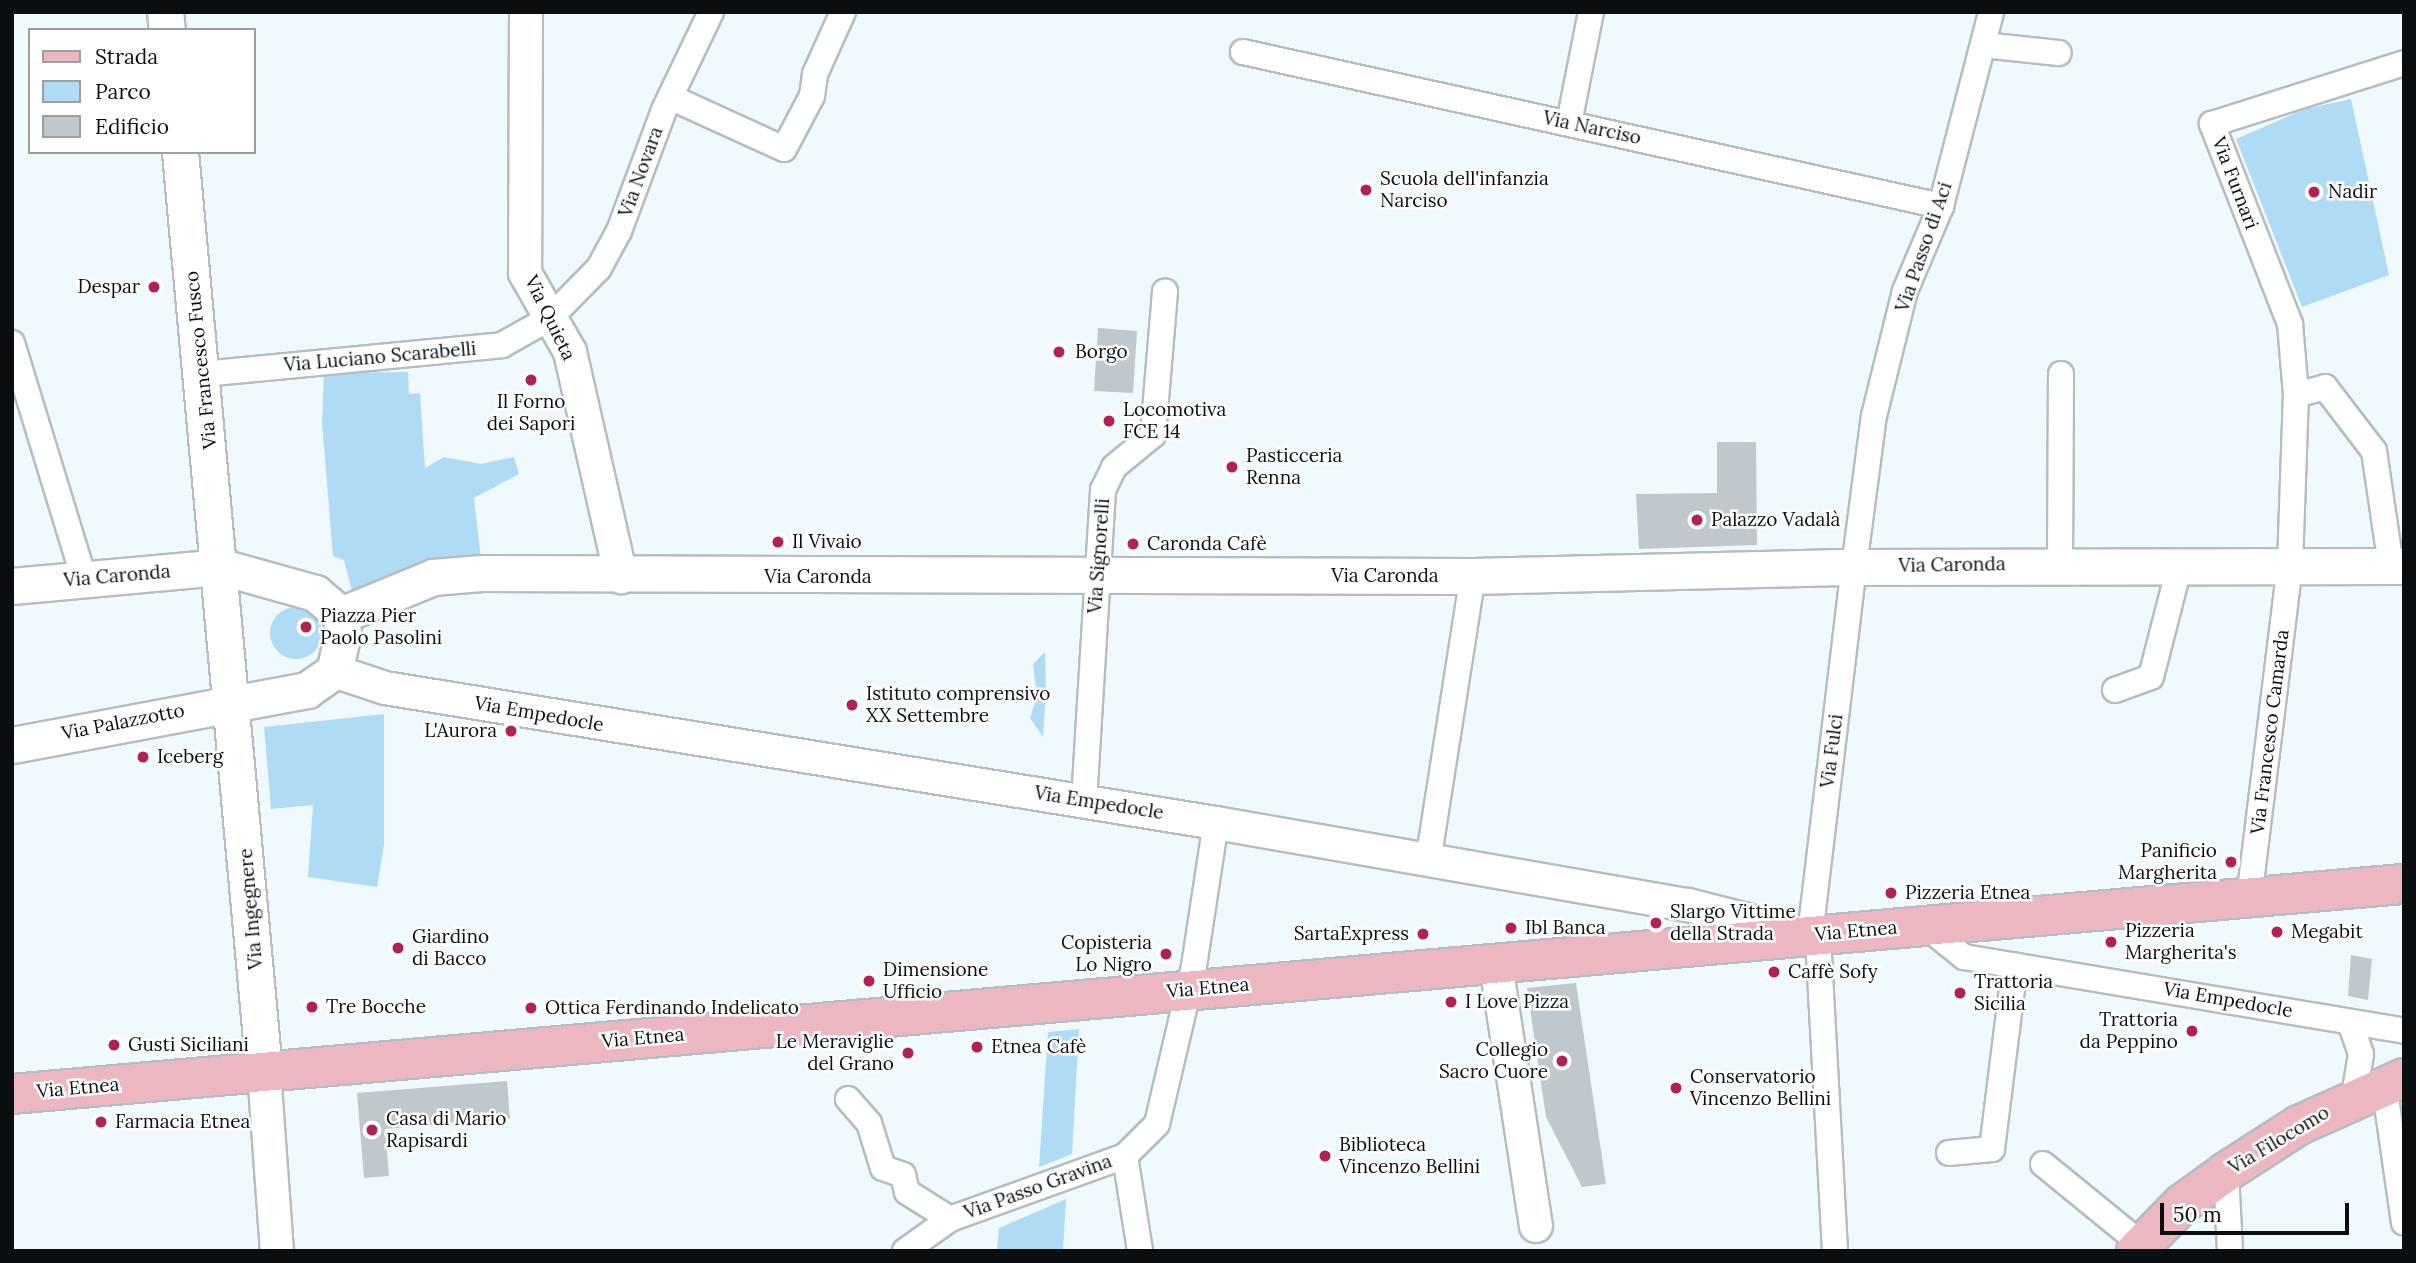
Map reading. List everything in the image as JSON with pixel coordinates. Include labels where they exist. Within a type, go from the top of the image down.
[{"type":"main road","name":"Via Francesco Fusco","points":[[180,154],[222,567]]},
{"type":"main road","name":"Via Caronda","points":[[356,607],[433,578],[1473,576],[1854,566],[2397,566]]},
{"type":"main road","name":"Via Caronda","points":[[12,586],[222,567]]},
{"type":"main road","points":[[222,567],[356,607],[334,671]]},
{"type":"main road","name":"Via Ingegnere","points":[[222,567],[264,1071]]},
{"type":"main road","name":"Via Palazzotto","points":[[12,746],[234,700],[307,690],[334,671]]},
{"type":"main road","name":"Via Etnea","points":[[12,1094],[2404,884]]},
{"type":"main road","name":"Via Filocomo","points":[[2138,1248],[2226,1172],[2381,1086]]},
{"type":"street","name":"Via Quieta","points":[[526,12],[526,273],[570,352],[621,577]]},
{"type":"street","name":"Via Novara","points":[[550,318],[599,268],[619,231],[670,97],[712,12]]},
{"type":"street","points":[[670,97],[784,149],[812,96],[815,74],[843,12]]},
{"type":"street","points":[[1569,123],[1591,12]]},
{"type":"street","name":"Via Passo di Aci","points":[[1854,566],[1874,416],[1905,291],[1941,206],[1991,12]]},
{"type":"street","points":[[1983,45],[2059,53]]},
{"type":"street","name":"Via Narciso","points":[[1243,52],[1941,206]]},
{"type":"street","name":"Via Furnari","points":[[2290,565],[2296,396],[2290,324],[2212,124],[2404,63]]},
{"type":"street","name":"Via Signorelli","points":[[1084,801],[1104,483],[1154,429],[1165,291]]},
{"type":"street","name":"Via Luciano Scarabelli","points":[[203,374],[502,345],[550,318]]},
{"type":"street","points":[[12,343],[83,579]]},
{"type":"street","points":[[2060,564],[2061,374]]},
{"type":"street","points":[[2296,396],[2325,387],[2374,452],[2397,566]]},
{"type":"street","points":[[2115,690],[2151,677],[2180,564]]},
{"type":"street","name":"Via Francesco Camarda","points":[[2249,899],[2290,565]]},
{"type":"street","name":"Via Fulci","points":[[1810,936],[1854,566]]},
{"type":"street","points":[[1428,862],[1473,576]]},
{"type":"street","name":"Via Empedocle","points":[[334,671],[384,688],[1216,822],[1428,862],[1688,905],[1810,936]]},
{"type":"street","name":"Via Passo Gravina","points":[[905,1251],[950,1219],[1125,1156],[1157,1124],[1187,990],[1216,822]]},
{"type":"street","name":"Via Empedocle","points":[[1924,925],[1964,957],[2404,1031]]},
{"type":"street","points":[[1810,936],[1819,952],[1835,1251]]},
{"type":"street","points":[[1496,965],[1539,1241]]},
{"type":"street","points":[[1949,1153],[1992,1149],[2015,965]]},
{"type":"street","points":[[2350,1022],[2361,1054],[2381,1086],[2404,1223]]},
{"type":"street","name":"Via Ingegnere","points":[[264,1071],[277,1251]]},
{"type":"street","points":[[849,1098],[869,1123],[883,1168],[903,1175],[907,1192],[950,1219]]},
{"type":"street","points":[[1125,1156],[1140,1251]]},
{"type":"street","points":[[2043,1164],[2138,1248]]},
{"type":"street","points":[[2226,1172],[2230,1251]]},
{"type":"green space","name":"Nadir","points":[[2351,99],[2389,275],[2302,307],[2236,139],[2305,109]]},
{"type":"green space","points":[[408,372],[409,394],[420,393],[425,468],[444,457],[481,464],[514,457],[519,474],[474,498],[481,559],[439,557],[352,591],[344,560],[333,556],[322,422],[324,373]]},
{"type":"green space","points":[[296,607],[306,609],[314,615],[320,623],[320,643],[314,651],[306,657],[296,659],[286,657],[278,651],[272,643],[270,633],[272,623],[278,615],[286,609]]},
{"type":"green space","points":[[1045,652],[1043,737],[1030,718],[1037,696],[1033,664]]},
{"type":"green space","points":[[384,714],[384,845],[377,887],[308,877],[313,805],[271,809],[264,727]]},
{"type":"green space","points":[[1079,1029],[1072,1154],[1039,1167],[1048,1032]]},
{"type":"green space","points":[[1066,1199],[1063,1251],[997,1251],[999,1228]]},
{"type":"building","points":[[1098,328],[1137,331],[1133,393],[1094,391]]},
{"type":"building","name":"Palazzo Vadalà","points":[[1717,442],[1756,442],[1757,545],[1639,549],[1636,494],[1717,493]]},
{"type":"building","points":[[2351,955],[2372,959],[2368,1000],[2348,996]]},
{"type":"building","name":"Collegio Sacro Cuore","points":[[1576,983],[1606,1184],[1582,1187],[1546,1117],[1527,988]]},
{"type":"building","name":"Casa di Mario Rapisardi","points":[[507,1081],[510,1119],[385,1129],[389,1176],[364,1178],[357,1093]]},
{"type":"place","name":"Scuola dell'infanzia Narciso","points":[[1366,190]]},
{"type":"place","name":"Nadir","points":[[2314,192]]},
{"type":"place","name":"Despar","points":[[154,287]]},
{"type":"place","name":"Borgo","points":[[1059,352]]},
{"type":"place","name":"Il Forno dei Sapori","points":[[531,380]]},
{"type":"place","name":"Locomotiva FCE 14","points":[[1109,421]]},
{"type":"place","name":"Pasticceria Renna","points":[[1232,467]]},
{"type":"place","name":"Palazzo Vadalà","points":[[1697,520]]},
{"type":"place","name":"Il Vivaio","points":[[778,542]]},
{"type":"place","name":"Caronda Cafè","points":[[1133,544]]},
{"type":"place","name":"Piazza Pier Paolo Pasolini","points":[[306,627]]},
{"type":"place","name":"Istituto comprensivo XX Settembre","points":[[852,705]]},
{"type":"place","name":"L'Aurora","points":[[511,731]]},
{"type":"place","name":"Iceberg","points":[[143,757]]},
{"type":"place","name":"Panificio Margherita","points":[[2231,862]]},
{"type":"place","name":"Pizzeria Etnea","points":[[1891,893]]},
{"type":"place","name":"Slargo Vittime della Strada","points":[[1656,923]]},
{"type":"place","name":"Ibl Banca","points":[[1511,928]]},
{"type":"place","name":"Megabit","points":[[2277,932]]},
{"type":"place","name":"SartaExpress","points":[[1423,934]]},
{"type":"place","name":"Pizzeria Margherita's","points":[[2111,942]]},
{"type":"place","name":"Giardino di Bacco","points":[[398,948]]},
{"type":"place","name":"Copisteria Lo Nigro","points":[[1166,954]]},
{"type":"place","name":"Caffè Sofy","points":[[1774,972]]},
{"type":"place","name":"Dimensione Ufficio","points":[[869,981]]},
{"type":"place","name":"Trattoria Sicilia","points":[[1960,993]]},
{"type":"place","name":"I Love Pizza","points":[[1451,1002]]},
{"type":"place","name":"Tre Bocche","points":[[312,1007]]},
{"type":"place","name":"Ottica Ferdinando Indelicato","points":[[531,1008]]},
{"type":"place","name":"Trattoria da Peppino","points":[[2192,1031]]},
{"type":"place","name":"Gusti Siciliani","points":[[114,1045]]},
{"type":"place","name":"Etnea Cafè","points":[[977,1047]]},
{"type":"place","name":"Le Meraviglie del Grano","points":[[908,1053]]},
{"type":"place","name":"Collegio Sacro Cuore","points":[[1562,1061]]},
{"type":"place","name":"Conservatorio Vincenzo Bellini","points":[[1676,1088]]},
{"type":"place","name":"Farmacia Etnea","points":[[101,1122]]},
{"type":"place","name":"Casa di Mario Rapisardi","points":[[372,1130]]},
{"type":"place","name":"Biblioteca Vincenzo Bellini","points":[[1325,1156]]}]
